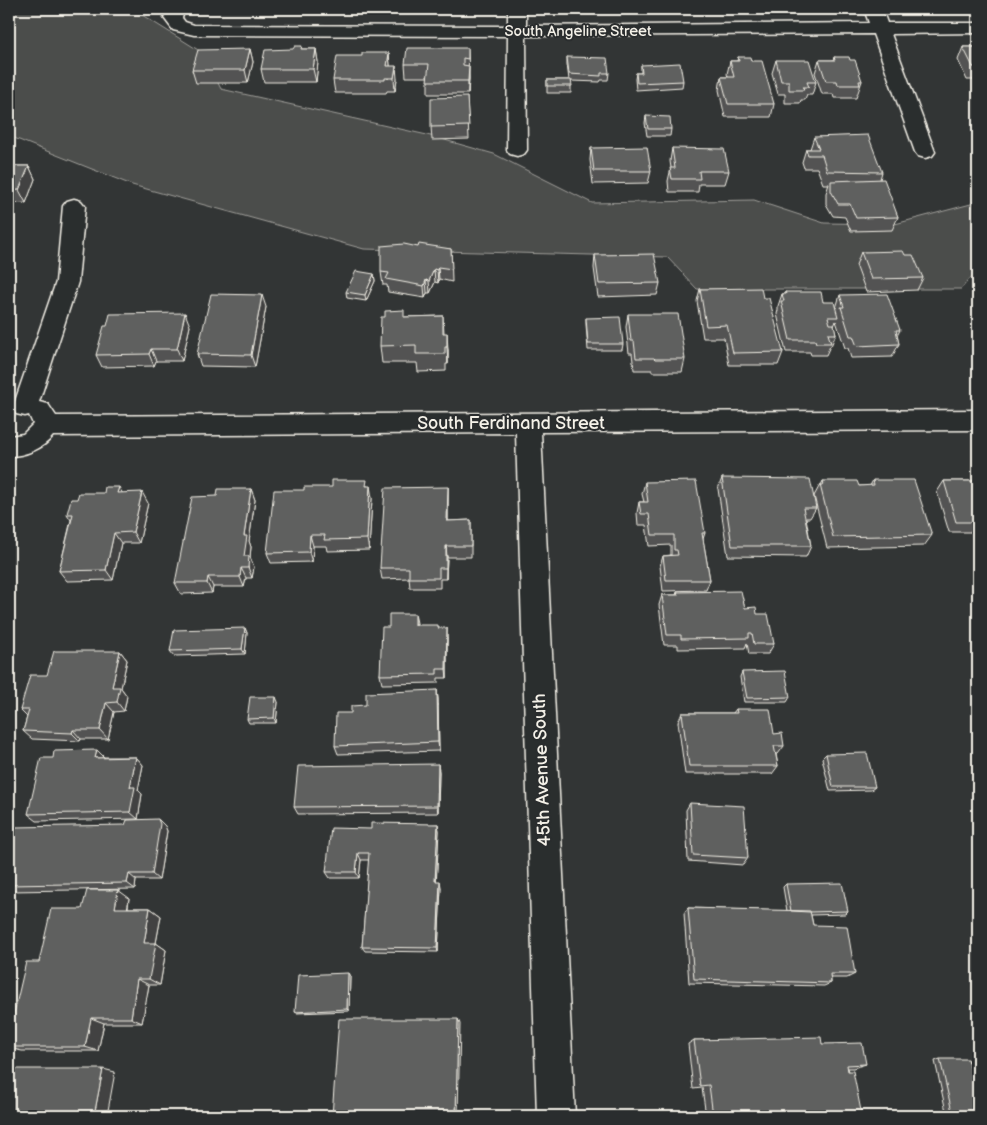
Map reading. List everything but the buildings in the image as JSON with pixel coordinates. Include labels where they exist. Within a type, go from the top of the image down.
[{"type":"street","points":[[516,9],[517,150]]},
{"type":"street","points":[[873,9],[926,152]]},
{"type":"street","name":"South Angeline Street","points":[[177,18],[194,30],[517,31],[978,28]]},
{"type":"street","points":[[10,451],[32,442],[39,436],[44,426],[44,416],[40,411],[17,410],[67,282],[74,206]]},
{"type":"street","name":"South Ferdinand Street","points":[[44,426],[978,420]]},
{"type":"street","name":"45th Avenue South","points":[[528,423],[556,1116]]},
{"type":"shaded area","points":[[9,9],[134,10],[203,53],[221,89],[427,135],[494,154],[592,203],[754,200],[824,223],[895,224],[971,204],[978,196],[978,269],[961,289],[697,289],[667,257],[364,249],[132,185],[9,136]]}]
